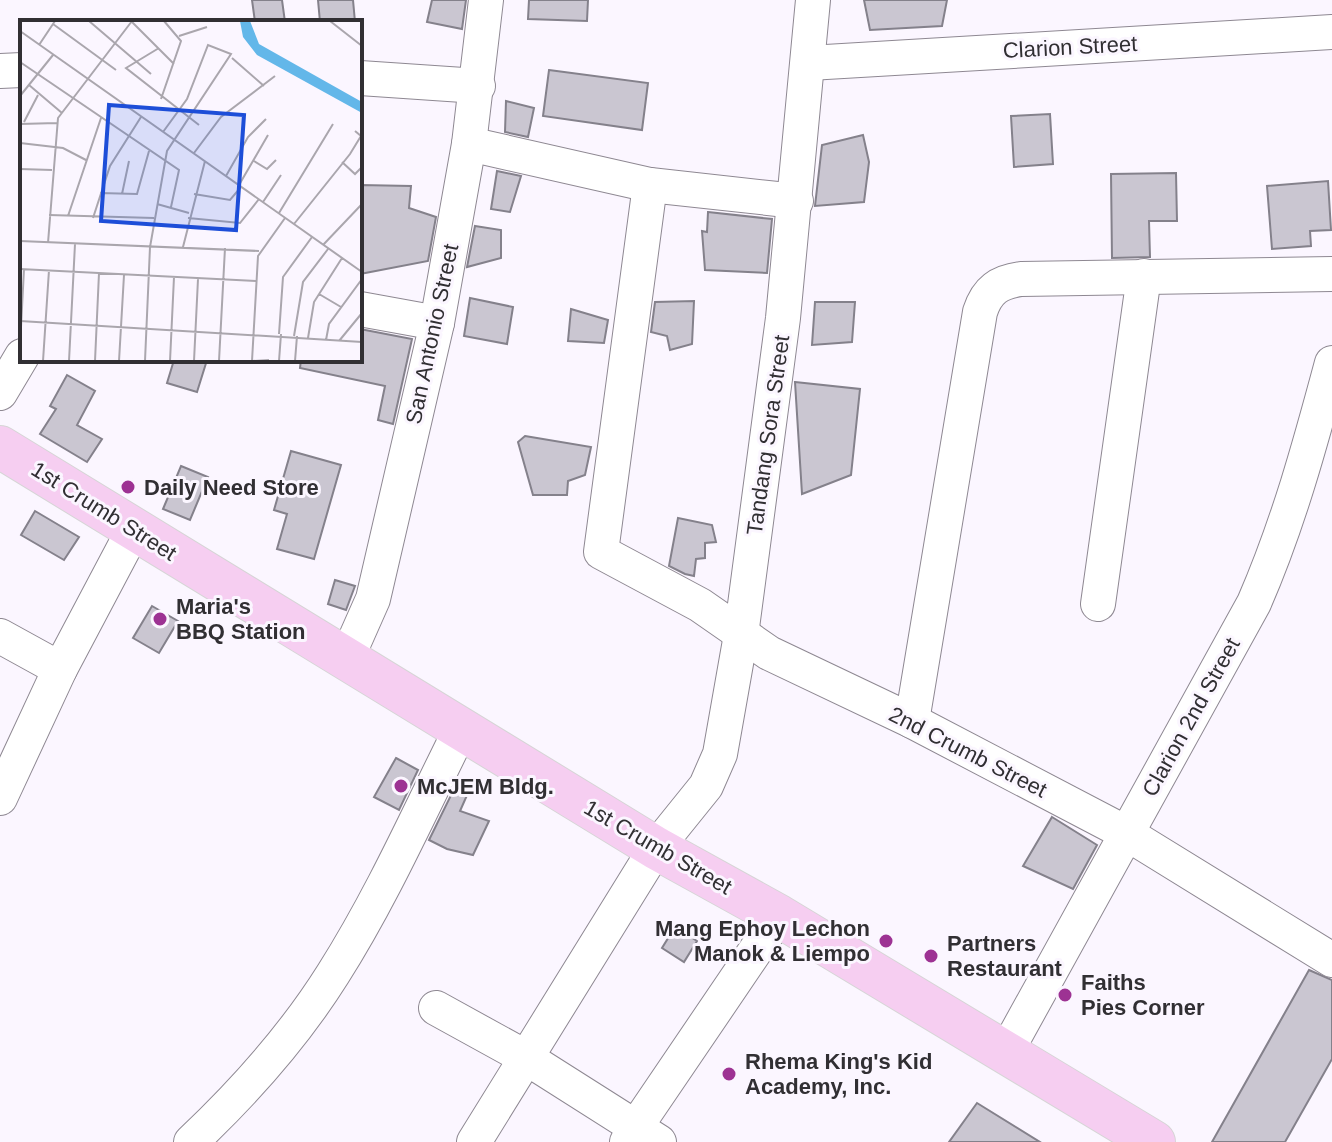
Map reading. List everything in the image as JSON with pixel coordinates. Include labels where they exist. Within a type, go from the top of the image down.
[{"type":"main road","name":"1st Crumb Street","points":[[0,447],[656,848],[779,916],[1154,1142]]},
{"type":"street","name":"San Antonio Street","points":[[346,660],[373,599],[437,323],[478,86],[486,0]]},
{"type":"street","name":"Tandang Sora Street","points":[[474,1142],[656,848],[693,804],[716,764],[726,729],[741,635],[783,318],[813,0]]},
{"type":"street","name":"Clarion Street","points":[[809,63],[1332,32]]},
{"type":"street","points":[[0,71],[20,70]]},
{"type":"street","points":[[362,78],[478,86]]},
{"type":"street","points":[[469,144],[650,185],[796,201]]},
{"type":"street","name":"2nd Crumb Street","points":[[650,185],[601,552],[700,605],[741,635],[810,674],[912,721],[1126,833],[1332,960]]},
{"type":"street","points":[[912,721],[983,303],[996,286],[1005,281],[1144,276],[1332,274]]},
{"type":"street","points":[[1098,604],[1144,276]]},
{"type":"street","points":[[362,309],[437,323]]},
{"type":"street","points":[[0,393],[20,359]]},
{"type":"street","name":"Clarion 2nd Street","points":[[1006,1052],[1254,603],[1277,550],[1302,476],[1332,363]]},
{"type":"street","points":[[0,798],[60,669],[134,529]]},
{"type":"street","points":[[0,636],[60,669]]},
{"type":"street","points":[[191,1142],[274,1056],[333,974],[461,729]]},
{"type":"street","points":[[436,1008],[525,1057],[640,1137],[779,916]]},
{"type":"building","points":[[252,0],[282,0],[285,20],[255,20]]},
{"type":"building","points":[[318,0],[353,0],[355,20],[320,20]]},
{"type":"building","points":[[432,0],[466,0],[462,29],[427,22]]},
{"type":"building","points":[[529,0],[588,0],[587,21],[528,19]]},
{"type":"building","points":[[864,0],[947,0],[942,26],[870,30]]},
{"type":"building","points":[[549,70],[648,83],[642,130],[543,116]]},
{"type":"building","points":[[506,101],[534,108],[528,137],[505,132]]},
{"type":"building","points":[[1050,114],[1053,164],[1014,167],[1011,116]]},
{"type":"building","points":[[863,135],[869,162],[864,202],[815,206],[822,145]]},
{"type":"building","points":[[497,171],[521,176],[510,212],[491,209]]},
{"type":"building","points":[[1176,173],[1177,221],[1149,221],[1150,257],[1112,258],[1111,174]]},
{"type":"building","points":[[1328,181],[1331,230],[1310,231],[1311,246],[1272,249],[1267,186]]},
{"type":"building","points":[[362,185],[411,186],[409,208],[436,217],[428,261],[362,274]]},
{"type":"building","points":[[708,212],[772,219],[767,273],[705,270],[702,231],[707,232]]},
{"type":"building","points":[[475,226],[501,230],[501,258],[467,267]]},
{"type":"building","points":[[470,298],[513,307],[507,344],[464,336]]},
{"type":"building","points":[[694,301],[692,344],[670,350],[667,336],[651,332],[655,302]]},
{"type":"building","points":[[815,302],[855,302],[852,342],[812,345]]},
{"type":"building","points":[[571,309],[608,320],[604,343],[568,341]]},
{"type":"building","points":[[362,329],[412,339],[393,424],[378,420],[385,386],[300,368],[301,362],[362,362]]},
{"type":"building","points":[[173,362],[206,362],[197,392],[167,383]]},
{"type":"building","points":[[67,375],[95,391],[77,425],[102,439],[87,462],[40,434],[56,409],[50,406]]},
{"type":"building","points":[[795,382],[860,389],[851,475],[802,494]]},
{"type":"building","points":[[525,436],[591,447],[585,475],[568,481],[567,495],[533,495],[518,442]]},
{"type":"building","points":[[291,451],[341,465],[314,559],[277,549],[287,514],[274,510]]},
{"type":"building","points":[[181,466],[208,477],[190,520],[163,509]]},
{"type":"building","points":[[35,511],[79,537],[64,560],[21,535]]},
{"type":"building","points":[[678,518],[712,525],[716,542],[705,543],[705,558],[696,559],[694,576],[669,566]]},
{"type":"building","points":[[335,580],[355,586],[346,610],[328,604]]},
{"type":"building","points":[[152,606],[178,621],[159,653],[133,638]]},
{"type":"building","name":"McJEM Bldg.","points":[[396,758],[418,770],[399,810],[374,797]]},
{"type":"building","points":[[455,787],[468,793],[460,811],[489,821],[473,855],[447,849],[429,840]]},
{"type":"building","points":[[1052,817],[1097,845],[1073,889],[1023,866]]},
{"type":"building","points":[[675,927],[697,941],[684,962],[662,948]]},
{"type":"building","points":[[1309,970],[1332,980],[1332,1059],[1285,1142],[1212,1142]]},
{"type":"building","points":[[977,1103],[1040,1142],[949,1142]]},
{"type":"place","name":"Daily Need Store","points":[[128,487]]},
{"type":"place","name":"Maria's BBQ Station","points":[[160,619]]},
{"type":"place","name":"McJEM Bldg.","points":[[401,786]]},
{"type":"place","name":"Mang Ephoy Lechon Manok & Liempo","points":[[886,941]]},
{"type":"place","name":"Partners Restaurant","points":[[931,956]]},
{"type":"place","name":"Faiths Pies Corner","points":[[1065,995]]},
{"type":"place","name":"Rhema King's Kid Academy, Inc.","points":[[729,1074]]}]
